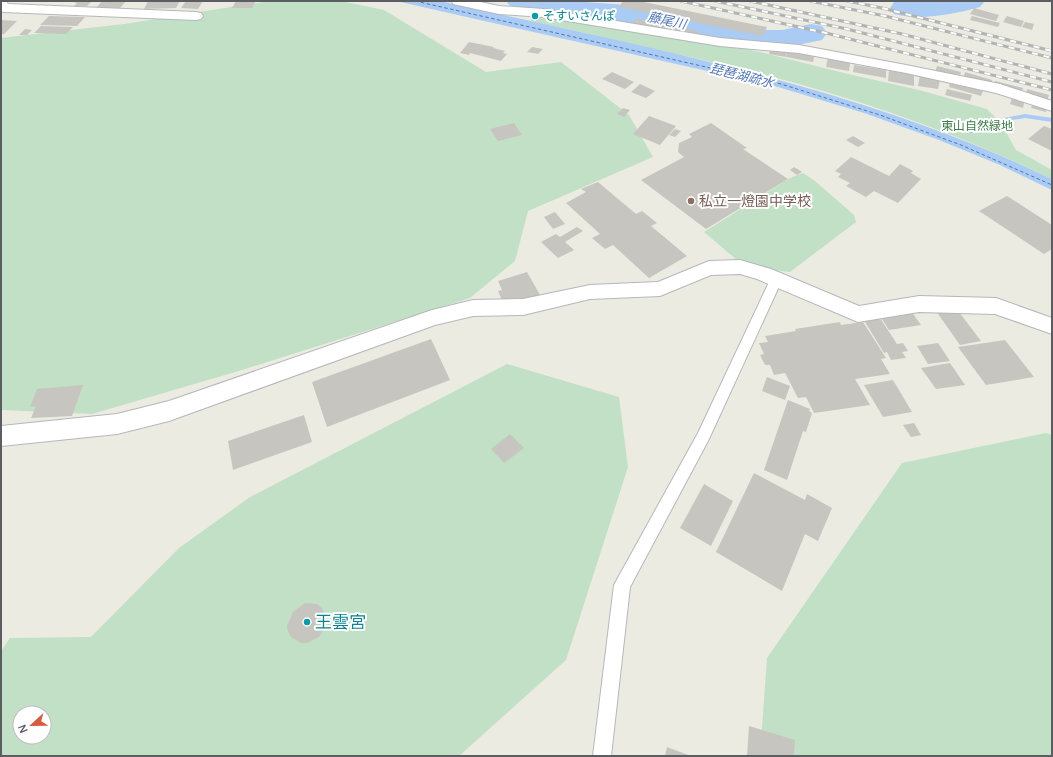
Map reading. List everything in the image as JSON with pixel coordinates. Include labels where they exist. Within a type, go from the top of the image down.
[{"type":"street","points":[[458,1],[499,10],[543,13],[720,42],[799,49],[906,69],[1000,89],[1052,106]]},
{"type":"street","points":[[1,3],[3,8],[196,16]]},
{"type":"street","points":[[1,436],[116,424],[169,411],[432,318],[473,308],[522,307],[590,292],[660,289],[709,268],[740,267],[764,274],[858,314],[919,304],[996,306],[1052,326]]},
{"type":"lane","points":[[602,756],[622,585],[703,437],[776,280]]},
{"type":"green space","points":[[269,1],[341,1],[384,10],[486,72],[561,62],[629,115],[653,157],[528,211],[515,261],[470,298],[242,370],[92,414],[1,410],[1,38],[124,24]]},
{"type":"green space","name":"東山自然緑地","points":[[532,13],[657,31],[760,52],[919,90],[987,109],[1001,123],[1016,150],[1052,170],[1052,179],[980,146],[867,105],[753,72],[531,21]]},
{"type":"green space","points":[[803,173],[815,181],[854,215],[856,222],[790,272],[773,270],[738,261],[704,232],[790,178]]},
{"type":"green space","points":[[507,364],[619,397],[628,467],[566,660],[459,756],[1,756],[1,651],[10,638],[91,637],[179,548],[250,497]]},
{"type":"green space","points":[[1046,433],[1052,435],[1052,756],[760,756],[767,658],[902,463]]},
{"type":"water","name":"琵琶湖疏水","points":[[396,1],[440,1],[674,53],[828,94],[904,119],[979,147],[1052,179],[1052,190],[1000,165],[939,140],[864,113],[778,87]]},
{"type":"building","points":[[69,1],[92,1],[87,6],[74,6],[77,3]]},
{"type":"building","points":[[102,1],[126,1],[120,8],[96,8]]},
{"type":"building","points":[[148,1],[180,1],[176,8],[144,9]]},
{"type":"building","points":[[186,1],[203,1],[198,9],[181,8]]},
{"type":"building","points":[[236,1],[256,1],[252,8],[232,8]]},
{"type":"building","points":[[623,1],[639,1],[767,27],[763,36],[619,7]]},
{"type":"building","points":[[974,8],[999,15],[996,21],[970,14]]},
{"type":"building","points":[[49,16],[85,17],[77,26],[40,25]]},
{"type":"building","points":[[972,16],[1000,23],[998,27],[970,20]]},
{"type":"building","points":[[1007,16],[1024,21],[1021,27],[1003,22]]},
{"type":"building","points":[[635,19],[670,24],[668,29],[633,24]]},
{"type":"building","points":[[1,20],[17,21],[4,34],[1,34]]},
{"type":"building","points":[[1025,22],[1034,24],[1032,30],[1022,27]]},
{"type":"building","points":[[673,25],[699,32],[698,34],[671,29]]},
{"type":"building","points":[[41,26],[73,27],[66,34],[34,33]]},
{"type":"building","points":[[25,29],[32,30],[27,35],[19,35]]},
{"type":"building","points":[[469,42],[494,47],[493,48],[505,51],[503,53],[507,54],[501,61],[470,53],[469,55],[460,53]]},
{"type":"building","points":[[532,47],[543,49],[538,54],[527,52]]},
{"type":"building","points":[[771,47],[787,50],[786,57],[769,54]]},
{"type":"building","points":[[788,50],[815,54],[813,62],[786,57]]},
{"type":"building","points":[[828,57],[850,63],[849,71],[826,67]]},
{"type":"building","points":[[854,65],[886,70],[886,78],[853,72]]},
{"type":"building","points":[[937,66],[961,72],[960,75],[955,74],[954,77],[935,72]]},
{"type":"building","points":[[889,70],[914,75],[914,86],[888,81]]},
{"type":"building","points":[[612,72],[634,82],[625,89],[602,79]]},
{"type":"building","points":[[965,72],[992,80],[991,85],[963,79]]},
{"type":"building","points":[[920,75],[940,80],[938,89],[918,86]]},
{"type":"building","points":[[995,81],[1023,88],[1022,91],[994,87]]},
{"type":"building","points":[[950,82],[983,91],[981,96],[949,87]]},
{"type":"building","points":[[640,84],[655,91],[646,98],[631,92]]},
{"type":"building","points":[[947,89],[972,95],[970,101],[945,95]]},
{"type":"building","points":[[1027,89],[1049,95],[1047,101],[1026,95]]},
{"type":"building","points":[[1013,95],[1025,98],[1023,108],[1010,104]]},
{"type":"building","points":[[1032,105],[1047,108],[1046,112],[1031,108]]},
{"type":"building","points":[[623,108],[630,110],[624,117],[617,114]]},
{"type":"building","points":[[649,116],[676,126],[660,145],[633,134]]},
{"type":"building","points":[[514,123],[522,135],[498,141],[490,129]]},
{"type":"building","points":[[711,123],[747,148],[743,149],[788,179],[706,229],[641,180],[684,157],[678,152],[679,143],[692,137],[689,134]]},
{"type":"building","points":[[1044,126],[1052,129],[1052,151],[1028,139]]},
{"type":"building","points":[[675,129],[681,131],[675,137],[669,135]]},
{"type":"building","points":[[853,136],[865,143],[858,147],[846,140]]},
{"type":"building","points":[[851,157],[889,176],[900,164],[913,171],[911,173],[921,179],[898,203],[874,191],[866,197],[846,186],[850,183],[838,177],[841,174],[835,171]]},
{"type":"building","points":[[794,167],[802,172],[797,175],[790,170]]},
{"type":"building","points":[[598,182],[636,214],[642,211],[657,223],[651,226],[687,256],[649,278],[613,245],[605,249],[592,238],[600,234],[566,203],[586,192],[581,189]]},
{"type":"building","points":[[1007,196],[1052,225],[1052,249],[1044,254],[979,211]]},
{"type":"building","points":[[555,212],[565,224],[553,229],[544,217]]},
{"type":"building","points":[[577,227],[583,231],[565,242],[574,250],[558,258],[541,242],[556,234],[560,237]]},
{"type":"building","points":[[527,272],[540,295],[510,304],[507,299],[502,300],[498,291],[502,290],[498,281]]},
{"type":"building","points":[[956,308],[981,341],[960,345],[936,311]]},
{"type":"building","points":[[911,311],[921,325],[889,330],[880,316]]},
{"type":"building","points":[[878,315],[897,344],[903,343],[908,351],[902,352],[906,358],[891,360],[887,352],[884,353],[862,317]]},
{"type":"building","points":[[840,322],[841,325],[863,322],[886,358],[881,359],[890,374],[855,379],[870,405],[814,413],[806,397],[798,398],[785,373],[774,375],[770,365],[765,365],[760,355],[764,354],[759,343],[768,342],[765,336],[796,331],[795,329]]},
{"type":"building","points":[[431,339],[450,380],[327,427],[312,382]]},
{"type":"building","points":[[1005,340],[1034,377],[986,385],[958,347]]},
{"type":"building","points":[[938,343],[950,361],[928,364],[917,346]]},
{"type":"building","points":[[950,363],[965,385],[936,389],[921,368]]},
{"type":"building","points":[[767,377],[790,386],[785,400],[762,391]]},
{"type":"building","points":[[893,380],[912,412],[883,417],[864,385]]},
{"type":"building","points":[[83,385],[72,416],[31,418],[36,406],[30,407],[37,389]]},
{"type":"building","points":[[788,400],[810,409],[809,411],[812,413],[806,432],[803,431],[787,480],[764,470]]},
{"type":"building","points":[[304,415],[312,442],[233,470],[228,441]]},
{"type":"building","points":[[914,423],[921,435],[911,437],[903,425]]},
{"type":"building","points":[[510,434],[524,448],[504,463],[491,449]]},
{"type":"building","points":[[754,473],[805,500],[807,494],[832,508],[818,541],[805,534],[782,591],[716,552]]},
{"type":"building","points":[[704,484],[733,501],[711,546],[680,528]]},
{"type":"building","name":"王雲宮","points":[[305,603],[317,604],[322,608],[326,619],[326,625],[319,637],[307,643],[301,643],[291,637],[287,626],[293,612]]},
{"type":"building","points":[[749,726],[795,740],[794,756],[747,756]]},
{"type":"building","points":[[667,747],[691,756],[665,756]]},
{"type":"waterway","name":"藤尾川","points":[[521,1],[576,11],[642,15],[754,39],[782,39],[811,33]]},
{"type":"waterway","name":"藤尾川","points":[[905,8],[950,5],[970,1]]},
{"type":"waterway","points":[[971,132],[985,123],[1025,116],[1052,120]]},
{"type":"ferry route","points":[[415,1],[781,84],[880,115],[961,145],[1052,185]]},
{"type":"railway","points":[[681,1],[826,33],[1052,90]]},
{"type":"railway","points":[[715,1],[847,29],[1052,82]]},
{"type":"railway","points":[[750,1],[902,34],[1052,74]]},
{"type":"railway","points":[[810,1],[885,16],[1052,58]]},
{"type":"railway","points":[[847,1],[882,8],[1052,51]]},
{"type":"place","name":"そすいさんぽ","points":[[535,16]]},
{"type":"place","name":"私立一燈園中学校","points":[[691,201]]},
{"type":"place","name":"王雲宮","points":[[307,622]]}]
